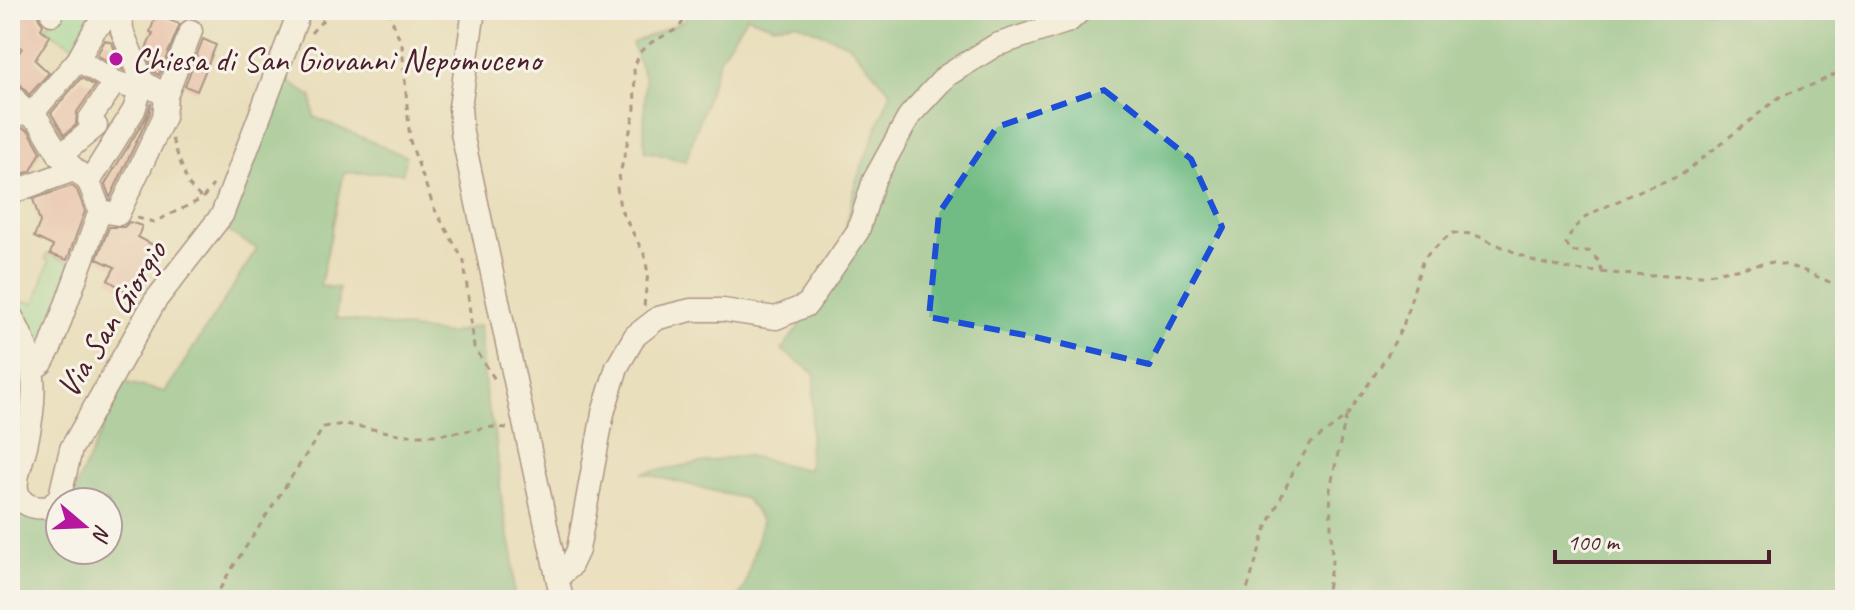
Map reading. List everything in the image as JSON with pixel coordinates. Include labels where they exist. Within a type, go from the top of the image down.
[{"type":"street","points":[[17,116],[35,110],[78,60],[95,29],[118,10],[122,31],[142,86],[165,106]]},
{"type":"street","name":"Via San Giorgio","points":[[10,314],[25,339],[32,370],[34,408],[17,488],[22,502],[36,509],[51,507],[60,496],[71,449],[155,301],[222,215],[300,10]]},
{"type":"street","points":[[474,10],[460,107],[462,133],[562,600]]},
{"type":"street","points":[[558,577],[570,567],[578,550],[603,413],[617,367],[635,336],[658,318],[691,310],[723,310],[776,318],[807,305],[858,231],[874,180],[910,115],[946,76],[996,45],[1069,21],[1081,10]]},
{"type":"street","points":[[32,370],[42,363],[78,289],[109,212],[165,106],[191,31]]},
{"type":"street","points":[[78,60],[115,82],[142,86]]},
{"type":"street","points":[[74,169],[96,126],[89,120],[115,82]]},
{"type":"street","points":[[10,193],[74,169],[134,110],[142,86]]},
{"type":"street","points":[[10,93],[17,116]]},
{"type":"street","points":[[17,116],[39,121],[109,212]]},
{"type":"street","points":[[10,460],[26,409],[34,408]]},
{"type":"path","points":[[388,10],[402,45],[410,141],[434,208],[464,261],[474,347],[497,383]]},
{"type":"path","points":[[635,336],[644,306],[648,273],[639,240],[620,208],[617,187],[635,109],[634,67],[641,51],[679,28],[690,10]]},
{"type":"path","points":[[1602,272],[1599,261],[1589,251],[1572,252],[1566,243],[1574,228],[1588,215],[1680,176],[1781,96],[1845,70]]},
{"type":"path","points":[[109,212],[154,222],[202,199],[188,184],[165,106]]},
{"type":"path","points":[[1244,600],[1265,531],[1294,470],[1310,444],[1346,417],[1386,358],[1403,326],[1423,259],[1451,233],[1473,234],[1539,263],[1602,272],[1646,276],[1703,275],[1773,262],[1800,269],[1845,289]]},
{"type":"path","points":[[1325,600],[1332,562],[1330,489],[1346,417]]},
{"type":"path","points":[[214,600],[324,427],[345,424],[404,435],[436,435],[493,427],[527,431]]},
{"type":"highlighted area","points":[[1104,90],[1191,159],[1222,227],[1149,364],[1035,337],[929,317],[939,213],[997,127]]},
{"type":"green space","points":[[58,10],[105,10],[76,47],[45,29]]},
{"type":"green space","points":[[687,10],[1845,10],[1845,600],[736,600],[745,586],[762,521],[746,499],[642,473],[745,455],[808,470],[815,374],[782,350],[837,272],[856,181],[891,92],[850,45],[795,22],[774,26],[747,16],[720,58],[686,161],[644,151],[645,79],[632,43],[684,21]]},
{"type":"green space","points":[[286,80],[312,97],[314,117],[406,156],[403,173],[344,173],[320,286],[339,288],[336,318],[448,334],[480,325],[486,398],[496,441],[502,504],[513,556],[514,600],[10,600],[10,503],[44,515],[44,566],[124,566],[124,486],[76,486],[124,382],[165,392],[257,249],[221,227]]},
{"type":"green space","points":[[47,254],[77,265],[40,360],[15,306],[25,301],[35,303],[49,261],[45,259]]},
{"type":"building","points":[[17,10],[39,10],[38,16],[43,25],[41,29],[50,36],[35,60],[49,73],[29,95],[20,84],[10,79],[10,67],[22,48],[10,39],[10,25]]},
{"type":"building","points":[[156,15],[180,24],[159,75],[154,72],[145,51]]},
{"type":"building","points":[[203,39],[216,45],[197,91],[185,86]]},
{"type":"building","points":[[105,40],[112,43],[123,70],[97,55]]},
{"type":"building","points":[[81,78],[95,86],[77,112],[76,125],[64,135],[51,113]]},
{"type":"building","points":[[151,103],[150,113],[110,198],[105,184],[146,117]]},
{"type":"building","points":[[23,128],[29,131],[41,152],[31,171],[10,178],[10,134]]},
{"type":"building","points":[[72,186],[77,190],[85,211],[67,260],[50,254],[53,246],[34,237],[40,222],[33,199]]},
{"type":"building","points":[[129,222],[142,226],[138,237],[157,247],[132,295],[108,280],[115,267],[97,259],[109,227],[124,227]]},
{"type":"place","name":"Chiesa di San Giovanni Nepomuceno","points":[[116,59]]}]
